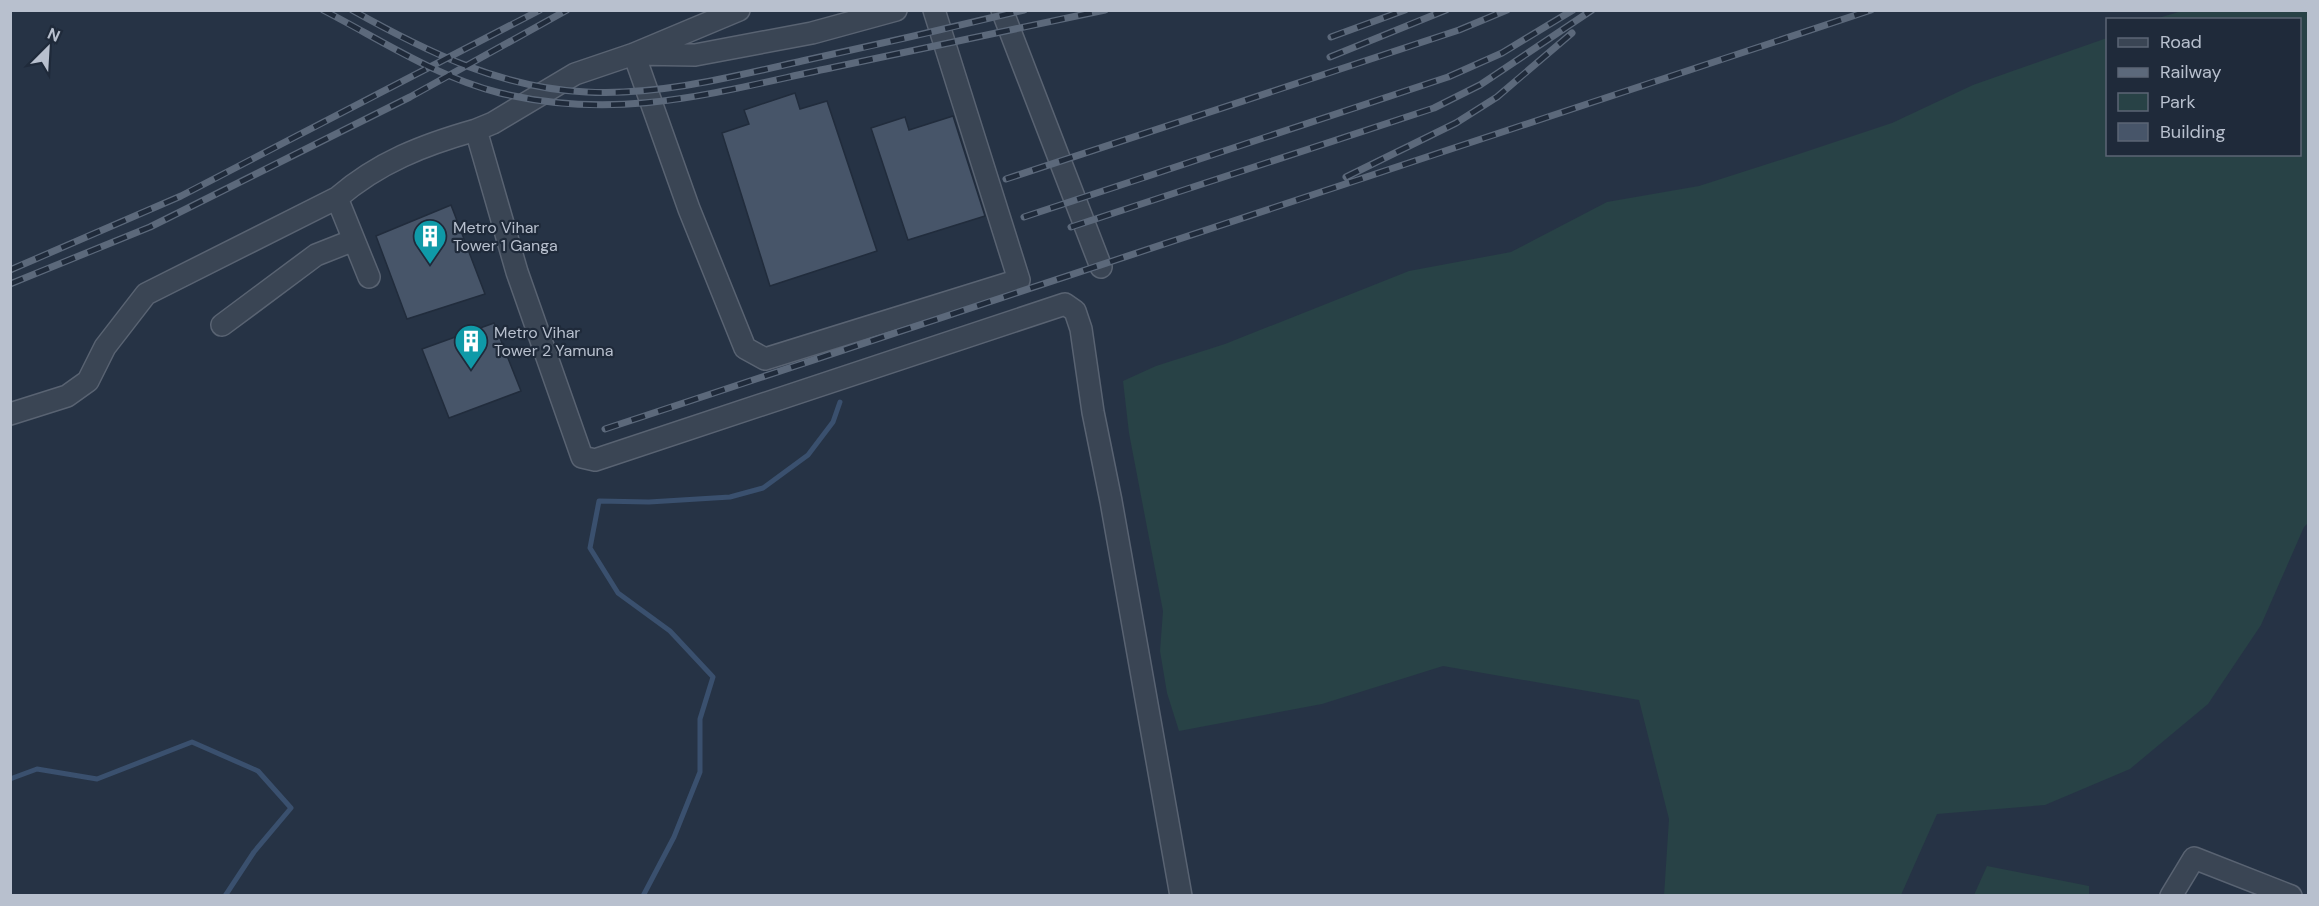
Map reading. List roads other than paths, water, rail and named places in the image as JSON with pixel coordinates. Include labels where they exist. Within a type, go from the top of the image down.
[{"type":"street","points":[[10,414],[67,396],[88,381],[105,347],[146,294],[337,198],[358,180],[417,148],[493,123],[575,74],[634,54],[740,10]]},
{"type":"street","points":[[634,54],[695,55],[812,33],[896,10]]},
{"type":"street","points":[[634,54],[688,209],[746,348],[765,359],[1020,280],[934,10]]},
{"type":"street","points":[[1002,10],[1101,267]]},
{"type":"street","points":[[476,130],[517,272],[582,457],[595,460],[1065,304],[1075,310],[1081,329],[1093,412],[1181,896]]},
{"type":"street","points":[[337,198],[369,277]]},
{"type":"street","points":[[222,325],[316,255],[354,240]]},
{"type":"street","points":[[2170,896],[2193,858],[2267,891],[2291,896]]},
{"type":"waterway","points":[[643,896],[674,837],[700,772],[700,719],[713,677],[670,631],[618,593],[590,548],[599,501],[649,502],[730,497],[763,488],[808,455],[833,422],[840,402]]},
{"type":"waterway","points":[[10,779],[37,769],[97,779],[192,742],[258,771],[291,808],[254,852],[225,896]]},
{"type":"railway","points":[[323,10],[431,68],[476,86],[545,101],[587,105],[628,104],[709,94],[1105,10]]},
{"type":"railway","points":[[352,10],[407,40],[464,65],[523,83],[586,92],[640,91],[721,79],[1024,10]]},
{"type":"railway","points":[[10,270],[181,196],[540,10]]},
{"type":"railway","points":[[10,284],[150,227],[410,97],[567,10]]},
{"type":"railway","points":[[1331,37],[1405,10]]},
{"type":"railway","points":[[1330,57],[1446,10]]},
{"type":"railway","points":[[1006,179],[1459,30],[1507,10]]},
{"type":"railway","points":[[1024,217],[1448,77],[1502,53],[1573,10]]},
{"type":"railway","points":[[1071,227],[1434,108],[1480,85],[1592,10]]},
{"type":"railway","points":[[605,429],[1871,10]]},
{"type":"railway","points":[[1346,177],[1456,123],[1497,97],[1572,33]]},
{"type":"place","name":"Metro Vihar Tower 1 Ganga","points":[[430,265]]},
{"type":"place","name":"Metro Vihar Tower 2 Yamuna","points":[[471,370]]}]
